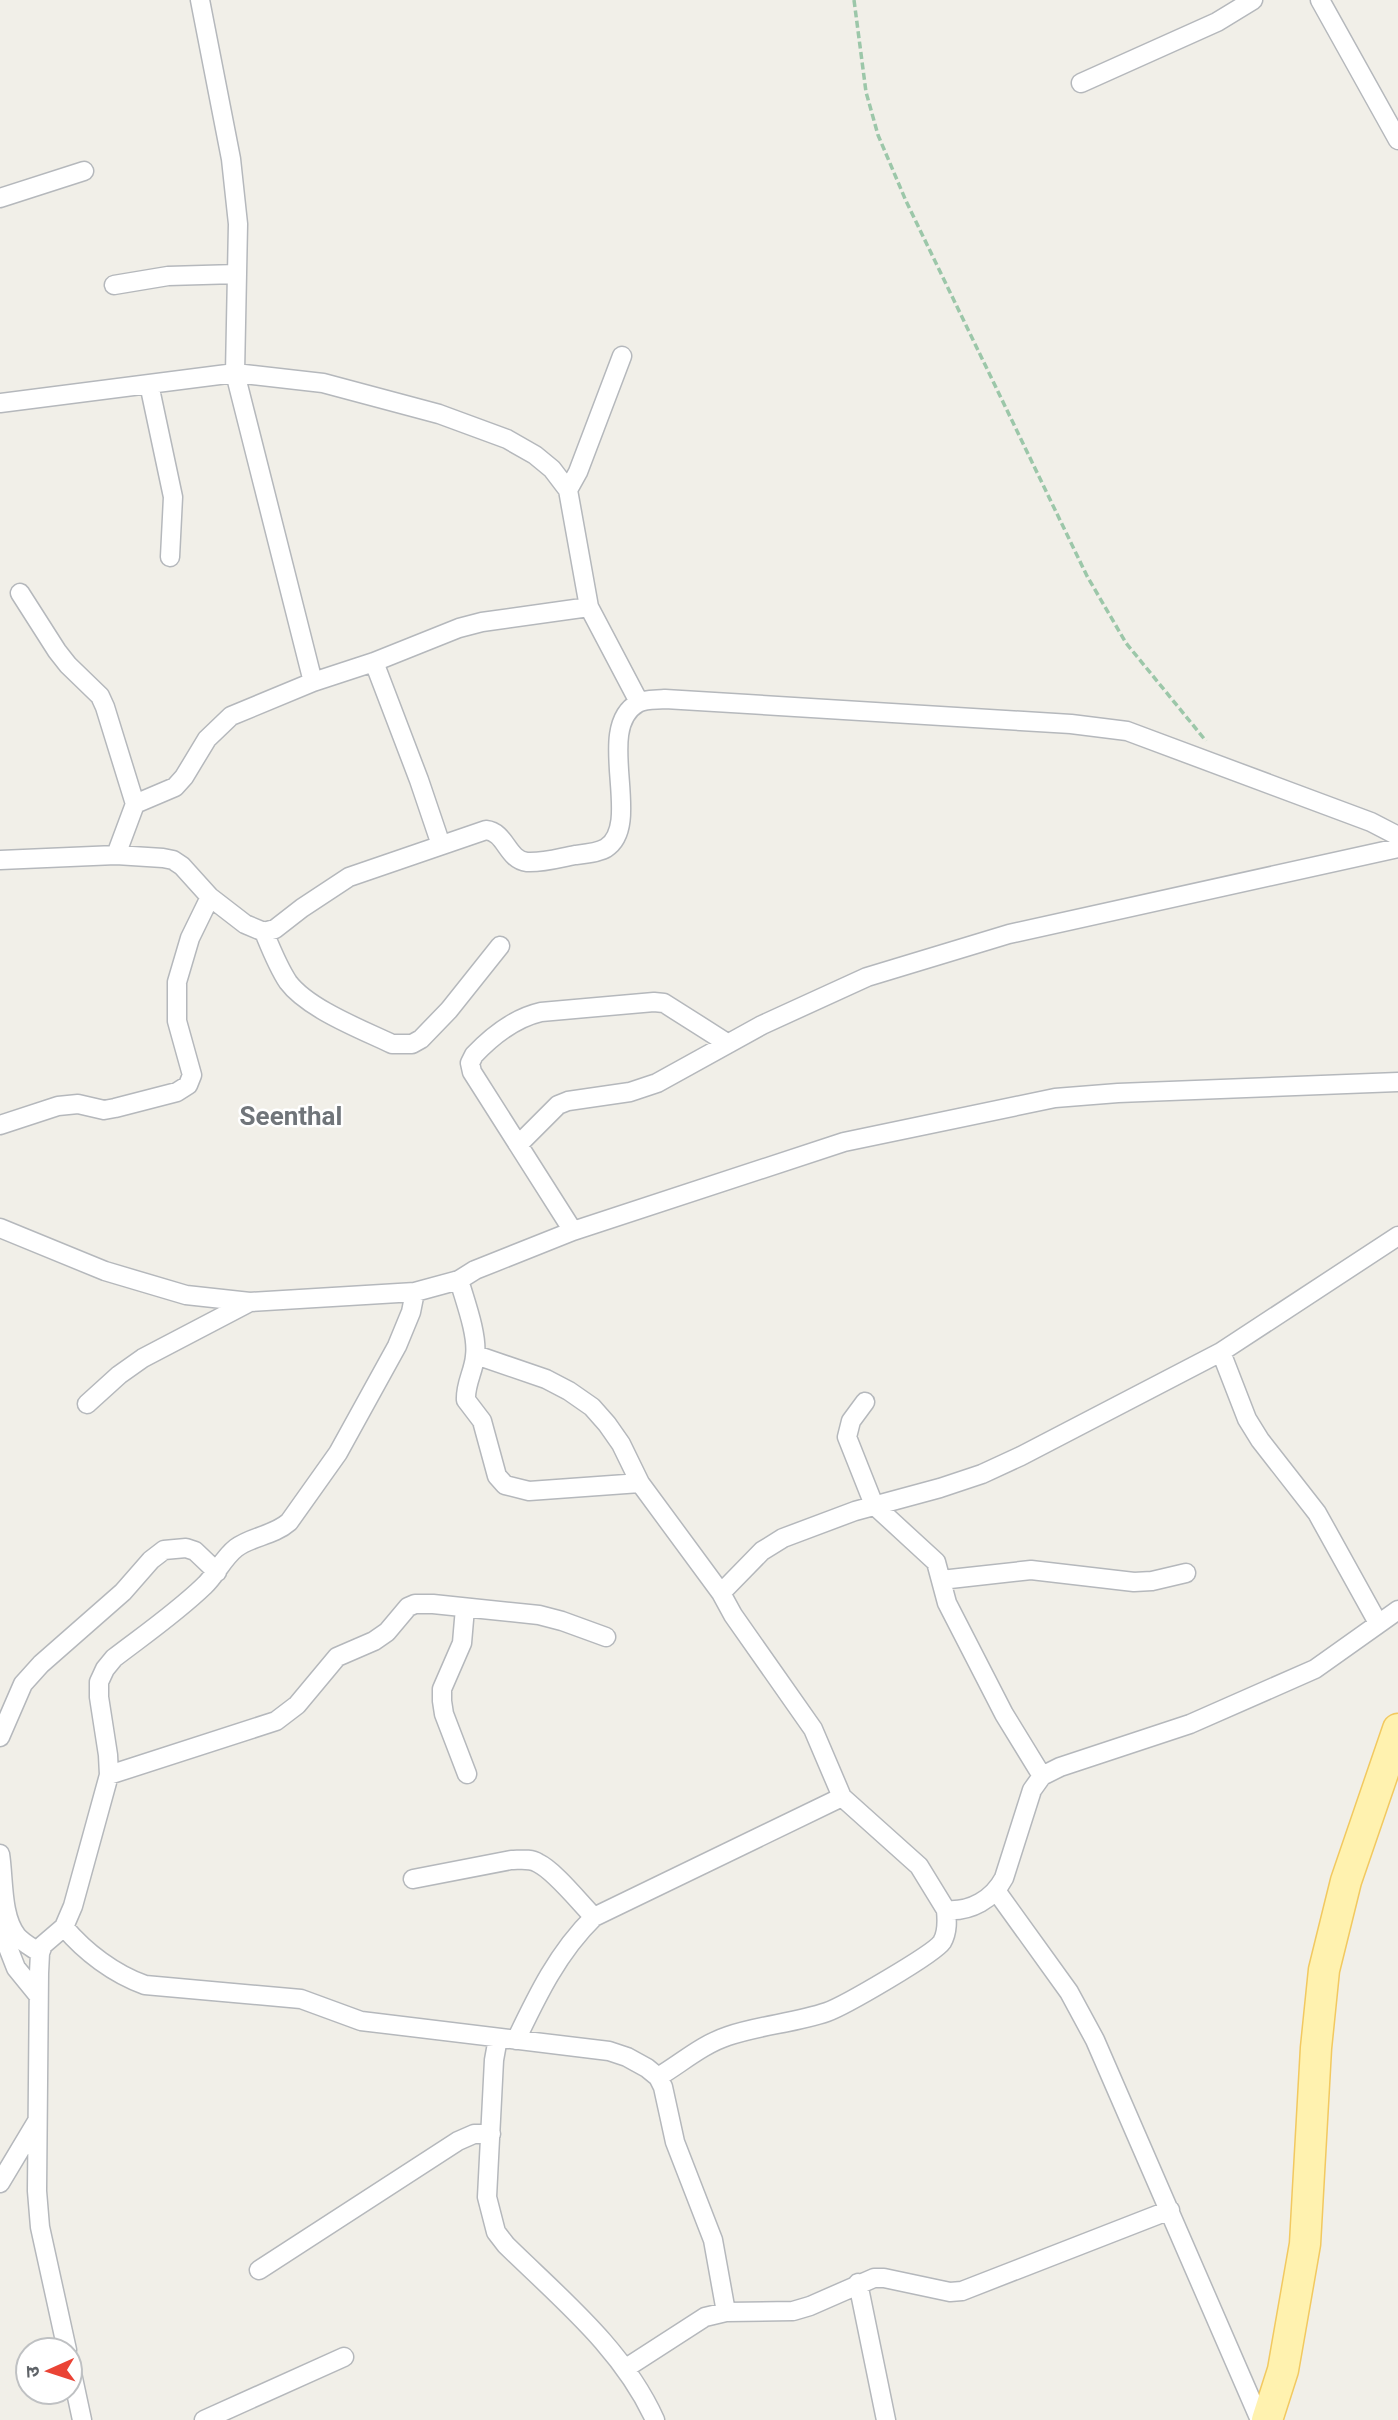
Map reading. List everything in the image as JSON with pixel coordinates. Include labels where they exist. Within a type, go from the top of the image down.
[{"type":"main road","points":[[1267,2420],[1283,2370],[1305,2244],[1316,2048],[1326,1959],[1346,1881],[1398,1729]]},
{"type":"street","points":[[201,0],[231,159],[238,224],[235,373],[313,682]]},
{"type":"street","points":[[1082,83],[1217,22],[1253,0]]},
{"type":"street","points":[[1320,0],[1398,140]]},
{"type":"street","points":[[0,198],[84,171]]},
{"type":"street","points":[[114,285],[168,276],[237,274]]},
{"type":"street","points":[[568,490],[578,472],[622,356]]},
{"type":"street","points":[[0,403],[235,373],[323,383],[447,417],[507,439],[535,455],[552,469],[568,490],[589,607],[639,702]]},
{"type":"street","points":[[149,384],[173,497],[170,557]]},
{"type":"street","points":[[20,593],[68,665],[100,696],[106,707],[135,804],[116,855]]},
{"type":"street","points":[[135,804],[176,787],[207,739],[231,716],[313,682],[374,662],[459,628],[482,622],[589,607]]},
{"type":"street","points":[[374,662],[441,845]]},
{"type":"street","points":[[0,860],[116,855],[173,860],[183,866],[210,897],[244,924],[264,932],[275,929],[349,877],[486,830],[499,835],[520,861],[541,861],[605,849],[617,838],[620,822],[619,727],[628,712],[639,702],[665,699],[1071,724],[1127,731],[1371,822],[1398,836]]},
{"type":"street","points":[[519,1144],[558,1105],[568,1101],[630,1092],[657,1083],[727,1043],[867,977],[1009,934],[1398,848]]},
{"type":"street","points":[[0,1125],[67,1104],[104,1110],[115,1108],[177,1092],[188,1085],[192,1075],[179,1028],[177,982],[190,938],[210,897]]},
{"type":"street","points":[[264,932],[289,983],[301,994],[334,1016],[392,1044],[403,1045],[421,1039],[430,1030],[500,946]]},
{"type":"street","points":[[573,1231],[472,1072],[470,1063],[474,1055],[517,1020],[541,1012],[654,1002],[674,1008],[727,1043]]},
{"type":"street","points":[[0,1228],[105,1272],[186,1295],[250,1302],[415,1292],[459,1280],[475,1270],[573,1231],[844,1142],[1055,1098],[1398,1082]]},
{"type":"street","points":[[721,1593],[772,1544],[783,1538],[874,1505],[982,1474],[1221,1352],[1398,1236]]},
{"type":"street","points":[[459,1280],[476,1355],[468,1380],[466,1400],[482,1421],[497,1476],[506,1485],[529,1491],[640,1483]]},
{"type":"street","points":[[64,2336],[40,2227],[37,2191],[40,1953],[49,1938],[64,1927],[73,1906],[108,1775],[99,1682],[114,1658],[189,1601],[217,1572],[232,1551],[279,1531],[289,1522],[338,1453],[397,1346],[405,1329],[415,1292]]},
{"type":"street","points":[[87,1404],[119,1375],[144,1358],[250,1302]]},
{"type":"street","points":[[1221,1352],[1247,1419],[1260,1440],[1317,1513],[1378,1623]]},
{"type":"street","points":[[476,1355],[546,1379],[569,1391],[592,1408],[607,1424],[621,1444],[640,1483],[721,1593],[733,1615],[813,1729],[842,1797],[919,1866],[946,1910],[947,1927],[942,1941],[930,1954],[830,2011],[727,2036],[658,2077]]},
{"type":"street","points":[[865,1402],[851,1421],[847,1437],[874,1505],[931,1555],[939,1569],[947,1603],[1004,1714],[1042,1776]]},
{"type":"street","points":[[0,1737],[23,1684],[41,1664],[123,1592],[150,1560],[164,1550],[186,1548],[195,1551],[217,1572]]},
{"type":"street","points":[[941,1580],[1031,1570],[1134,1582],[1186,1573]]},
{"type":"street","points":[[108,1775],[276,1721],[297,1705],[337,1657],[381,1636],[408,1607],[415,1604],[539,1615],[606,1637]]},
{"type":"street","points":[[465,1608],[462,1643],[442,1689],[442,1701],[444,1714],[467,1774]]},
{"type":"street","points":[[946,1910],[963,1909],[987,1900],[997,1892],[1032,1790],[1042,1776],[1060,1767],[1190,1724],[1288,1682],[1315,1669],[1398,1610]]},
{"type":"street","points":[[655,2420],[646,2399],[610,2347],[496,2232],[487,2197],[494,2060],[565,1949],[594,1917],[842,1797]]},
{"type":"street","points":[[0,1854],[6,1910],[11,1925],[18,1937],[40,1953]]},
{"type":"street","points":[[413,1879],[511,1860],[527,1860],[538,1863],[549,1871],[594,1917]]},
{"type":"street","points":[[997,1892],[1069,1992],[1095,2040],[1260,2420]]},
{"type":"street","points":[[0,1927],[16,1968],[38,1995]]},
{"type":"street","points":[[64,1927],[83,1949],[145,1985],[301,1999],[361,2021],[609,2051],[627,2057],[658,2077],[663,2087],[675,2142],[713,2240],[726,2312]]},
{"type":"street","points":[[0,2183],[37,2120]]},
{"type":"street","points":[[259,2270],[458,2141],[474,2134],[491,2134]]},
{"type":"street","points":[[626,2368],[705,2317],[726,2312],[793,2311],[874,2278],[950,2292],[962,2291],[1170,2210]]},
{"type":"street","points":[[859,2283],[886,2420]]},
{"type":"street","points":[[204,2420],[344,2357]]},
{"type":"path","points":[[854,0],[866,92],[878,135],[906,201],[1087,576],[1126,643],[1230,769]]},
{"type":"district","name":"Seenthal","points":[[291,1116]]}]
